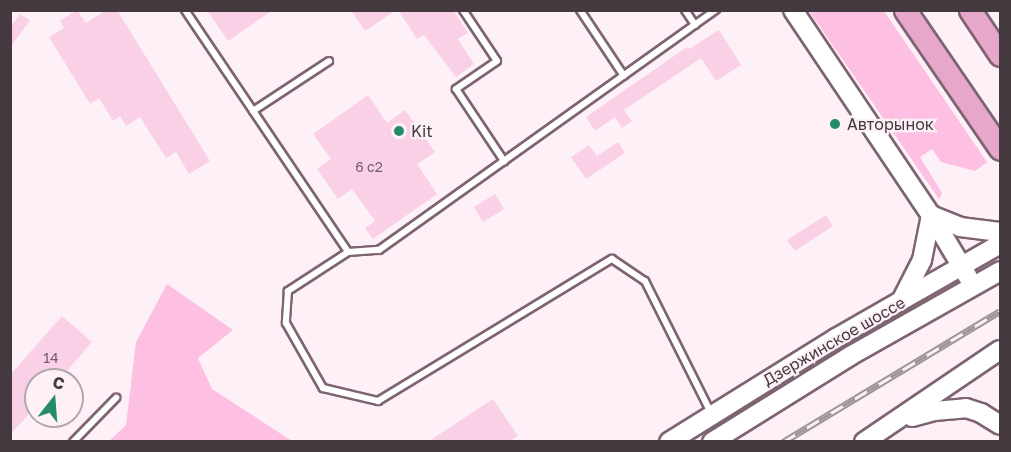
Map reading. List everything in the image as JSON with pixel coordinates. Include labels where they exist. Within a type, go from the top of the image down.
[{"type":"highway","points":[[905,10],[1000,149]]},
{"type":"highway","points":[[970,10],[1000,55]]},
{"type":"main road","points":[[793,10],[931,215],[974,286]]},
{"type":"main road","points":[[931,215],[960,227],[1000,232]]},
{"type":"main road","points":[[900,302],[922,260],[931,215]]},
{"type":"main road","name":"Дзержинское шоссе","points":[[669,441],[836,338],[1000,244]]},
{"type":"main road","name":"Дзержинское шоссе","points":[[712,441],[850,356],[1000,271]]},
{"type":"main road","points":[[864,441],[896,422],[1000,350]]},
{"type":"main road","points":[[896,422],[934,411],[966,408],[981,413],[1000,425]]},
{"type":"lane","points":[[185,10],[348,252]]},
{"type":"lane","points":[[463,10],[497,61],[456,89],[504,161]]},
{"type":"lane","points":[[580,10],[624,76]]},
{"type":"lane","points":[[685,10],[695,26]]},
{"type":"lane","points":[[711,414],[645,281],[612,259],[378,401],[323,388],[286,322],[288,291],[348,252],[379,250],[716,10]]},
{"type":"lane","points":[[253,111],[329,61]]},
{"type":"lane","points":[[73,441],[116,398]]},
{"type":"shaded area","points":[[809,11],[884,11],[987,162],[975,171],[941,162],[932,149],[920,157],[942,193],[939,199]]},
{"type":"shaded area","points":[[167,284],[233,330],[198,358],[212,389],[292,441],[109,441],[126,425],[136,342]]},
{"type":"building","points":[[77,10],[86,23],[106,10],[117,10],[210,161],[189,174],[176,152],[166,158],[140,117],[126,126],[120,116],[113,121],[99,98],[90,104],[49,37],[64,28],[60,21]]},
{"type":"building","points":[[207,10],[273,10],[228,41]]},
{"type":"building","points":[[351,10],[396,10],[365,31]]},
{"type":"building","points":[[398,10],[453,10],[468,33],[458,39],[474,64],[456,77],[424,35],[417,39]]},
{"type":"building","points":[[20,14],[30,20],[10,48],[10,27]]},
{"type":"building","points":[[719,30],[741,65],[716,81],[701,58],[624,110],[632,121],[622,128],[615,117],[595,131],[586,117],[687,47],[689,49]]},
{"type":"building","points":[[368,95],[387,123],[405,110],[435,152],[417,164],[437,194],[373,239],[365,228],[375,221],[352,189],[338,199],[317,169],[331,159],[313,134]]},
{"type":"building","points":[[618,142],[625,153],[586,179],[571,157],[589,145],[597,156]]},
{"type":"building","points":[[495,194],[504,209],[483,222],[474,207]]},
{"type":"building","points":[[826,215],[833,226],[795,251],[787,240]]},
{"type":"building","points":[[62,316],[92,342],[69,368],[24,368],[24,419],[10,435],[10,375]]},
{"type":"building","points":[[493,399],[518,436],[509,441],[429,441]]},
{"type":"railway","points":[[783,442],[1000,311]]},
{"type":"place","name":"Авторынок","points":[[835,124]]},
{"type":"place","name":"Kit","points":[[399,131]]}]
